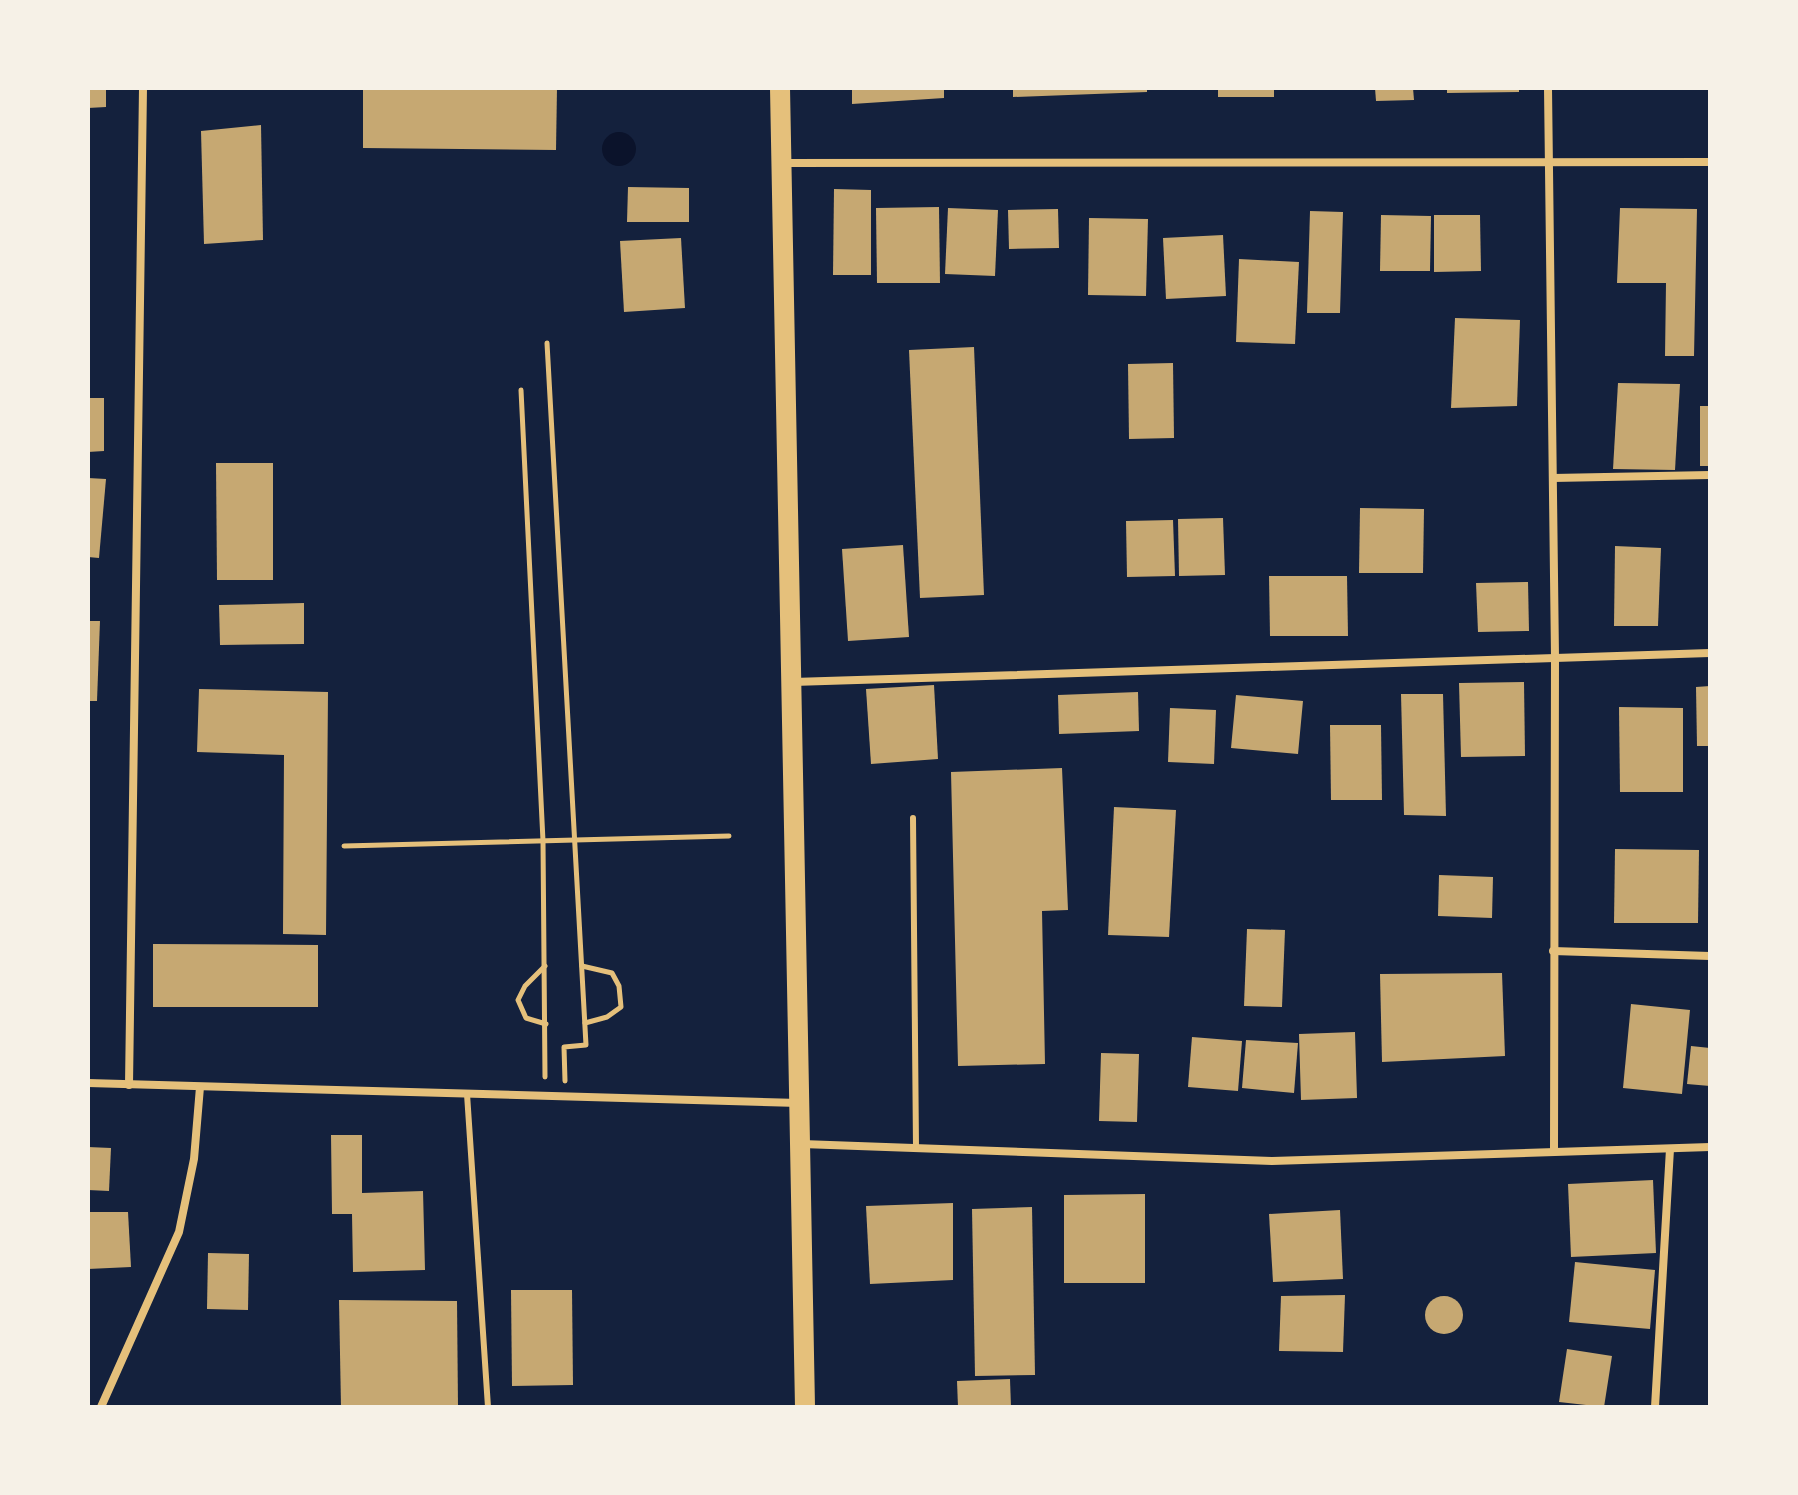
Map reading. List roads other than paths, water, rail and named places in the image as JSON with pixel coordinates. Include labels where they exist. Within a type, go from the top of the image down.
[{"type":"main road","points":[[780,88],[805,1407]]},
{"type":"street","points":[[129,1085],[143,88]]},
{"type":"street","points":[[1548,88],[1555,657],[1554,1151]]},
{"type":"street","points":[[783,163],[1710,162]]},
{"type":"street","points":[[1553,478],[1710,475]]},
{"type":"street","points":[[792,682],[1710,653]]},
{"type":"street","points":[[1553,951],[1710,956]]},
{"type":"street","points":[[88,1083],[799,1103]]},
{"type":"street","points":[[101,1407],[179,1232],[194,1159],[200,1087]]},
{"type":"street","points":[[802,1144],[1272,1161],[1710,1147]]},
{"type":"street","points":[[1655,1407],[1670,1149]]},
{"type":"lane","points":[[913,818],[916,1147]]},
{"type":"lane","points":[[467,1094],[488,1407]]},
{"type":"water","points":[[619,132],[631,137],[636,149],[631,161],[619,166],[607,161],[602,149],[607,137]]}]
